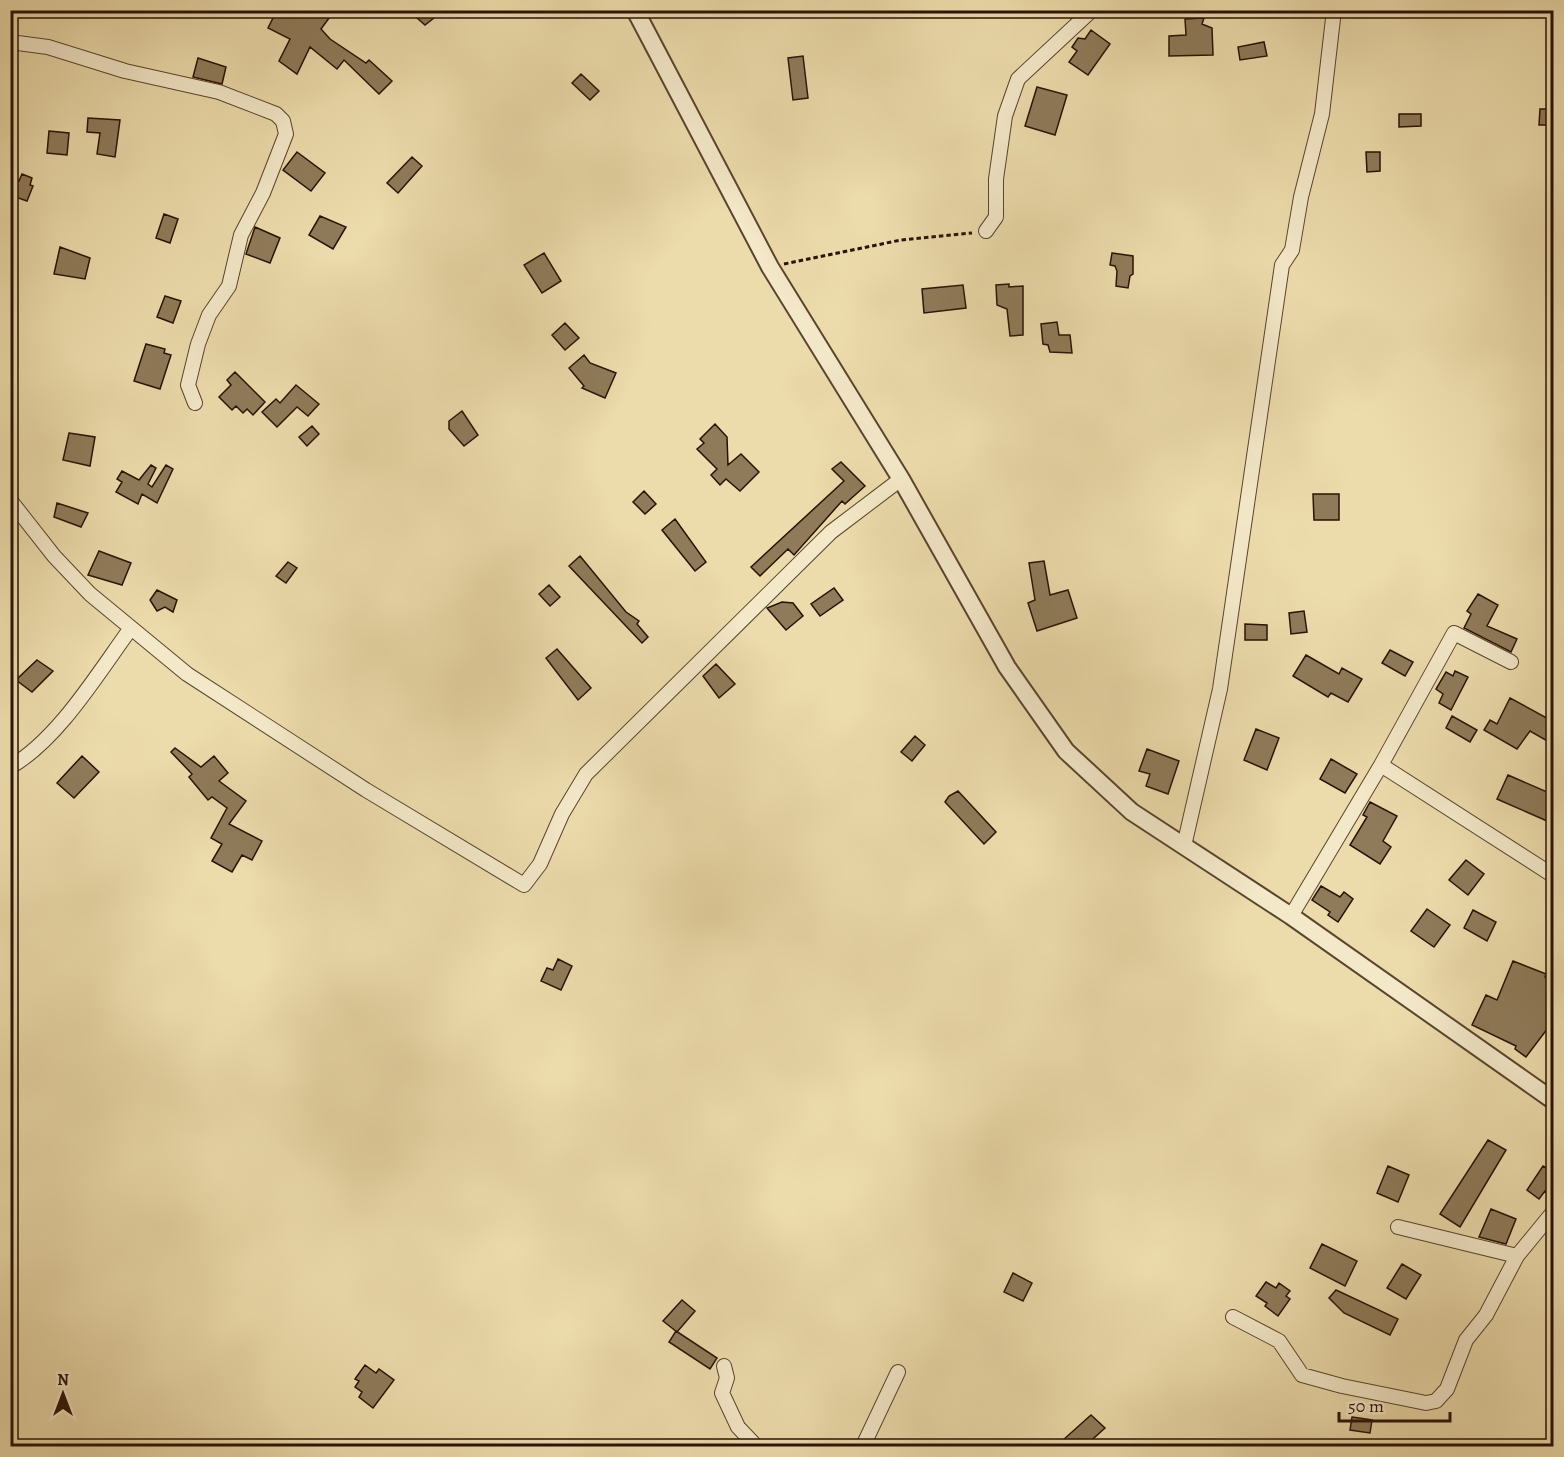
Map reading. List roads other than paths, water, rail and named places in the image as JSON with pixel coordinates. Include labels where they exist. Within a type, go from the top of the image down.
[{"type":"street","points":[[634,10],[770,267],[901,479],[1006,667],[1066,751],[1132,812],[1291,916],[1554,1101]]},
{"type":"street","points":[[986,231],[996,217],[996,179],[1005,116],[1018,79],[1092,10]]},
{"type":"street","points":[[1184,846],[1220,689],[1282,265],[1292,250],[1301,197],[1322,114],[1334,10]]},
{"type":"street","points":[[10,42],[48,47],[125,71],[219,92],[276,114],[283,121],[286,134],[263,193],[241,235],[229,286],[209,315],[198,344],[188,385],[195,403]]},
{"type":"street","points":[[10,500],[54,556],[90,594],[187,674],[366,790],[524,885],[540,864],[562,814],[586,774],[831,532],[901,479]]},
{"type":"street","points":[[10,767],[30,756],[51,734],[131,628]]},
{"type":"street","points":[[1291,916],[1381,765],[1454,633],[1511,662]]},
{"type":"street","points":[[1381,765],[1554,876]]},
{"type":"street","points":[[1233,1317],[1280,1341],[1302,1375],[1342,1386],[1426,1403],[1436,1401],[1447,1389],[1467,1340],[1486,1315],[1517,1256],[1554,1211]]},
{"type":"street","points":[[1398,1227],[1517,1256]]},
{"type":"street","points":[[724,1366],[727,1378],[722,1393],[738,1427],[756,1446]]},
{"type":"street","points":[[863,1446],[898,1372]]}]
